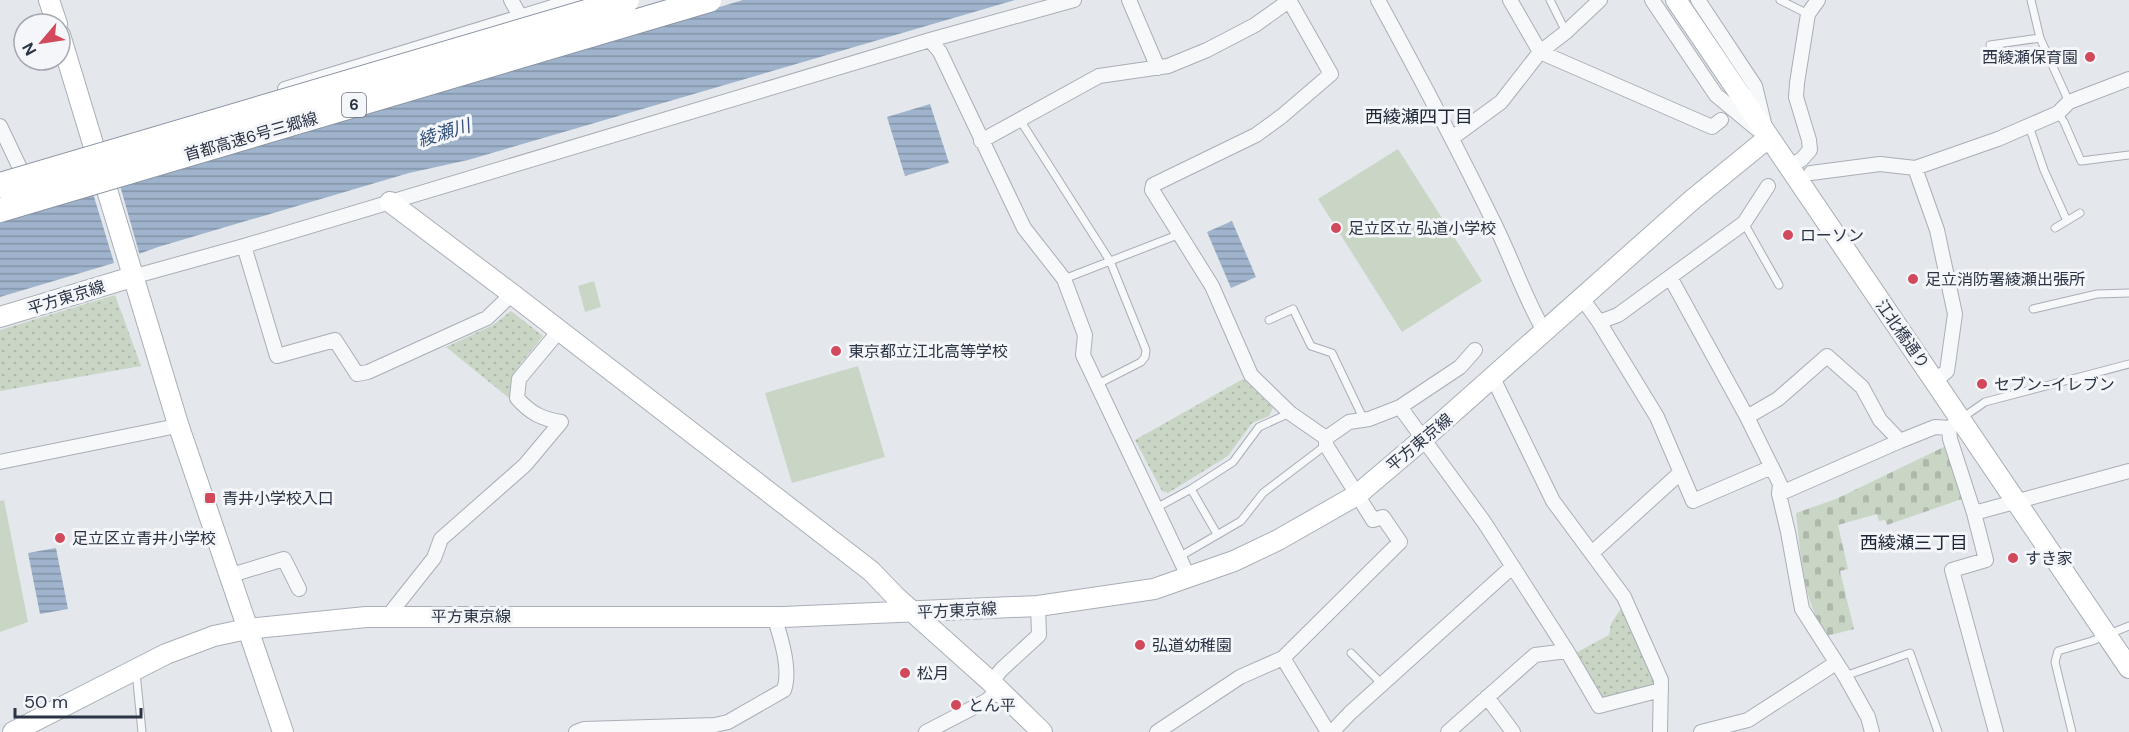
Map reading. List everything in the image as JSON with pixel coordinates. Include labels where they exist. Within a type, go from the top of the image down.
[{"type":"highway","name":"首都高速6号三郷線","points":[[0,184],[627,0]]},
{"type":"highway","name":"首都高速6号三郷線","points":[[0,210],[709,0]]},
{"type":"main road","name":"江北橋通り","points":[[1676,0],[1788,168],[1935,381],[1955,423],[2016,502],[2129,668]]},
{"type":"main road","points":[[71,72],[178,424],[283,732]]},
{"type":"main road","name":"平方東京線","points":[[13,732],[191,643],[247,629],[388,616],[774,617],[1038,606],[1154,589],[1211,571],[1278,540],[1357,495],[1493,378],[1692,200],[1768,138]]},
{"type":"main road","points":[[0,174],[95,152]]},
{"type":"main road","points":[[390,202],[871,571],[1042,732]]},
{"type":"main road","name":"平方東京線","points":[[0,317],[130,271]]},
{"type":"street","points":[[511,0],[520,16]]},
{"type":"street","points":[[95,152],[575,0]]},
{"type":"street","points":[[130,271],[244,246],[930,40],[1074,0]]},
{"type":"street","points":[[1129,0],[1158,68]]},
{"type":"street","points":[[981,141],[1099,76],[1168,66],[1207,50],[1255,25],[1289,0],[1330,74],[1282,116],[1256,135],[1153,184],[1152,190],[1212,286],[1251,375],[1290,413],[1326,442],[1373,520],[1383,517],[1400,542],[1282,658],[1240,677],[1157,732]]},
{"type":"street","points":[[1378,0],[1452,138],[1544,331]]},
{"type":"street","points":[[1510,0],[1540,52],[1712,127],[1721,120]]},
{"type":"street","points":[[1652,0],[1716,94],[1768,138]]},
{"type":"street","points":[[1698,0],[1755,86],[1768,138]]},
{"type":"street","points":[[1788,168],[1802,159],[1810,150],[1796,97],[1808,14],[1818,0]]},
{"type":"street","points":[[1452,138],[1501,102],[1540,52],[1566,32],[1594,2]]},
{"type":"street","points":[[930,40],[940,52],[1024,228],[1064,279],[1085,335],[1083,355],[1189,578]]},
{"type":"street","points":[[1811,173],[1880,164],[1915,168],[1998,139],[2058,113],[2069,102],[2129,79]]},
{"type":"street","points":[[0,126],[20,168]]},
{"type":"street","points":[[1915,168],[1937,230],[1955,314],[1947,371],[1935,381]]},
{"type":"street","points":[[1599,322],[1618,315],[1744,223],[1768,186]]},
{"type":"street","points":[[244,246],[277,356],[335,340],[357,374],[368,372],[487,318],[512,294]]},
{"type":"street","points":[[1670,277],[1747,417],[1780,484],[1779,494],[1802,609],[1845,676],[1868,717],[1872,732]]},
{"type":"street","points":[[1582,298],[1657,417],[1693,501],[1772,467]]},
{"type":"street","points":[[388,616],[434,558],[441,539],[525,465],[561,422],[543,419],[527,409],[517,398],[519,379],[559,331]]},
{"type":"street","points":[[1326,442],[1349,422],[1364,420],[1400,407],[1460,367],[1475,350]]},
{"type":"street","points":[[1747,417],[1778,399],[1827,356],[1863,387],[1880,420],[1900,441]]},
{"type":"street","points":[[1493,378],[1553,501],[1593,552],[1624,597],[1661,680],[1660,732]]},
{"type":"street","points":[[1400,407],[1484,522],[1567,651],[1599,706],[1661,690]]},
{"type":"street","points":[[1779,494],[1900,441],[1935,427],[1955,423],[1950,439],[1974,513],[1986,560],[1952,570],[1996,732]]},
{"type":"street","points":[[0,462],[178,424]]},
{"type":"street","points":[[1974,513],[2129,471]]},
{"type":"street","points":[[1593,552],[1680,473]]},
{"type":"street","points":[[228,576],[284,559],[299,589]]},
{"type":"street","points":[[1282,658],[1330,732],[1512,567]]},
{"type":"street","points":[[926,732],[986,701],[1002,669],[1040,635],[1038,606]]},
{"type":"street","points":[[576,732],[584,729],[715,725],[730,727],[784,690],[788,680],[774,617]]},
{"type":"street","points":[[1448,732],[1535,655],[1567,651]]},
{"type":"street","points":[[1701,732],[1748,720],[1836,663]]},
{"type":"street","points":[[1487,697],[1513,732]]},
{"type":"lane","points":[[1550,0],[1566,32]]},
{"type":"lane","points":[[1780,0],[1808,14]]},
{"type":"lane","points":[[2031,0],[2040,38],[2069,102]]},
{"type":"lane","points":[[1990,45],[2040,38]]},
{"type":"lane","points":[[2058,113],[2081,161],[2129,155]]},
{"type":"lane","points":[[1020,120],[1110,261],[1146,350],[1141,362],[1098,384]]},
{"type":"lane","points":[[2029,126],[2044,170],[2067,221]]},
{"type":"lane","points":[[2055,228],[2080,213]]},
{"type":"lane","points":[[1744,223],[1779,285]]},
{"type":"lane","points":[[1064,279],[1180,234]]},
{"type":"lane","points":[[2032,309],[2097,294],[2129,293]]},
{"type":"lane","points":[[1269,320],[1293,309],[1311,346],[1332,352],[1364,420]]},
{"type":"lane","points":[[1955,423],[1985,402],[2129,364]]},
{"type":"lane","points":[[1156,507],[1191,489],[1233,462],[1259,427],[1290,413]]},
{"type":"lane","points":[[1179,557],[1241,521],[1263,493],[1326,442]]},
{"type":"lane","points":[[1191,489],[1217,534]]},
{"type":"lane","points":[[2072,732],[2055,662],[2058,651],[2092,641],[2129,626]]},
{"type":"lane","points":[[1351,653],[1382,684]]},
{"type":"lane","points":[[1845,676],[1910,653],[1938,732]]},
{"type":"lane","points":[[136,669],[142,732]]},
{"type":"green space","points":[[1398,149],[1482,281],[1402,332],[1318,199]]},
{"type":"green space","points":[[594,281],[601,307],[585,312],[578,286]]},
{"type":"green space","points":[[115,295],[141,366],[0,391],[0,330]]},
{"type":"green space","points":[[511,311],[543,336],[518,367],[509,398],[446,347],[493,325]]},
{"type":"green space","points":[[858,366],[885,457],[792,483],[765,393]]},
{"type":"green space","points":[[1243,379],[1273,408],[1269,416],[1252,423],[1228,456],[1168,493],[1162,491],[1135,440]]},
{"type":"green space","points":[[1946,446],[1962,499],[1887,525],[1885,520],[1879,521],[1877,514],[1838,525],[1848,569],[1840,571],[1854,629],[1827,636],[1812,608],[1804,577],[1796,513],[1836,499]]},
{"type":"green space","points":[[4,500],[28,622],[0,632],[0,501]]},
{"type":"green space","points":[[1623,605],[1658,689],[1600,704],[1572,655],[1609,635],[1611,624]]},
{"type":"water","name":"綾瀬川","points":[[743,0],[1015,0],[468,160],[409,173],[158,247],[114,263],[0,297],[0,221]]},
{"type":"water","points":[[930,104],[949,163],[905,176],[887,117]]},
{"type":"water","points":[[1232,221],[1256,277],[1231,288],[1207,232]]},
{"type":"water","points":[[56,548],[68,609],[40,614],[28,553]]},
{"type":"pier","points":[[119,182],[140,256],[115,266],[92,190]]},
{"type":"place","name":"西綾瀬保育園","points":[[2090,57]]},
{"type":"place","name":"足立区立 弘道小学校","points":[[1336,228]]},
{"type":"place","name":"ローソン","points":[[1788,235]]},
{"type":"place","name":"足立消防署綾瀬出張所","points":[[1913,279]]},
{"type":"place","name":"東京都立江北高等学校","points":[[836,351]]},
{"type":"place","name":"セブン-イレブン","points":[[1982,384]]},
{"type":"place","name":"青井小学校入口","points":[[210,498]]},
{"type":"place","name":"足立区立青井小学校","points":[[60,538]]},
{"type":"place","name":"すき家","points":[[2013,558]]},
{"type":"place","name":"弘道幼稚園","points":[[1140,645]]},
{"type":"place","name":"松月","points":[[905,673]]},
{"type":"place","name":"とん平","points":[[956,705]]},
{"type":"district","name":"西綾瀬四丁目","points":[[1419,117]]},
{"type":"district","name":"西綾瀬三丁目","points":[[1914,543]]}]
